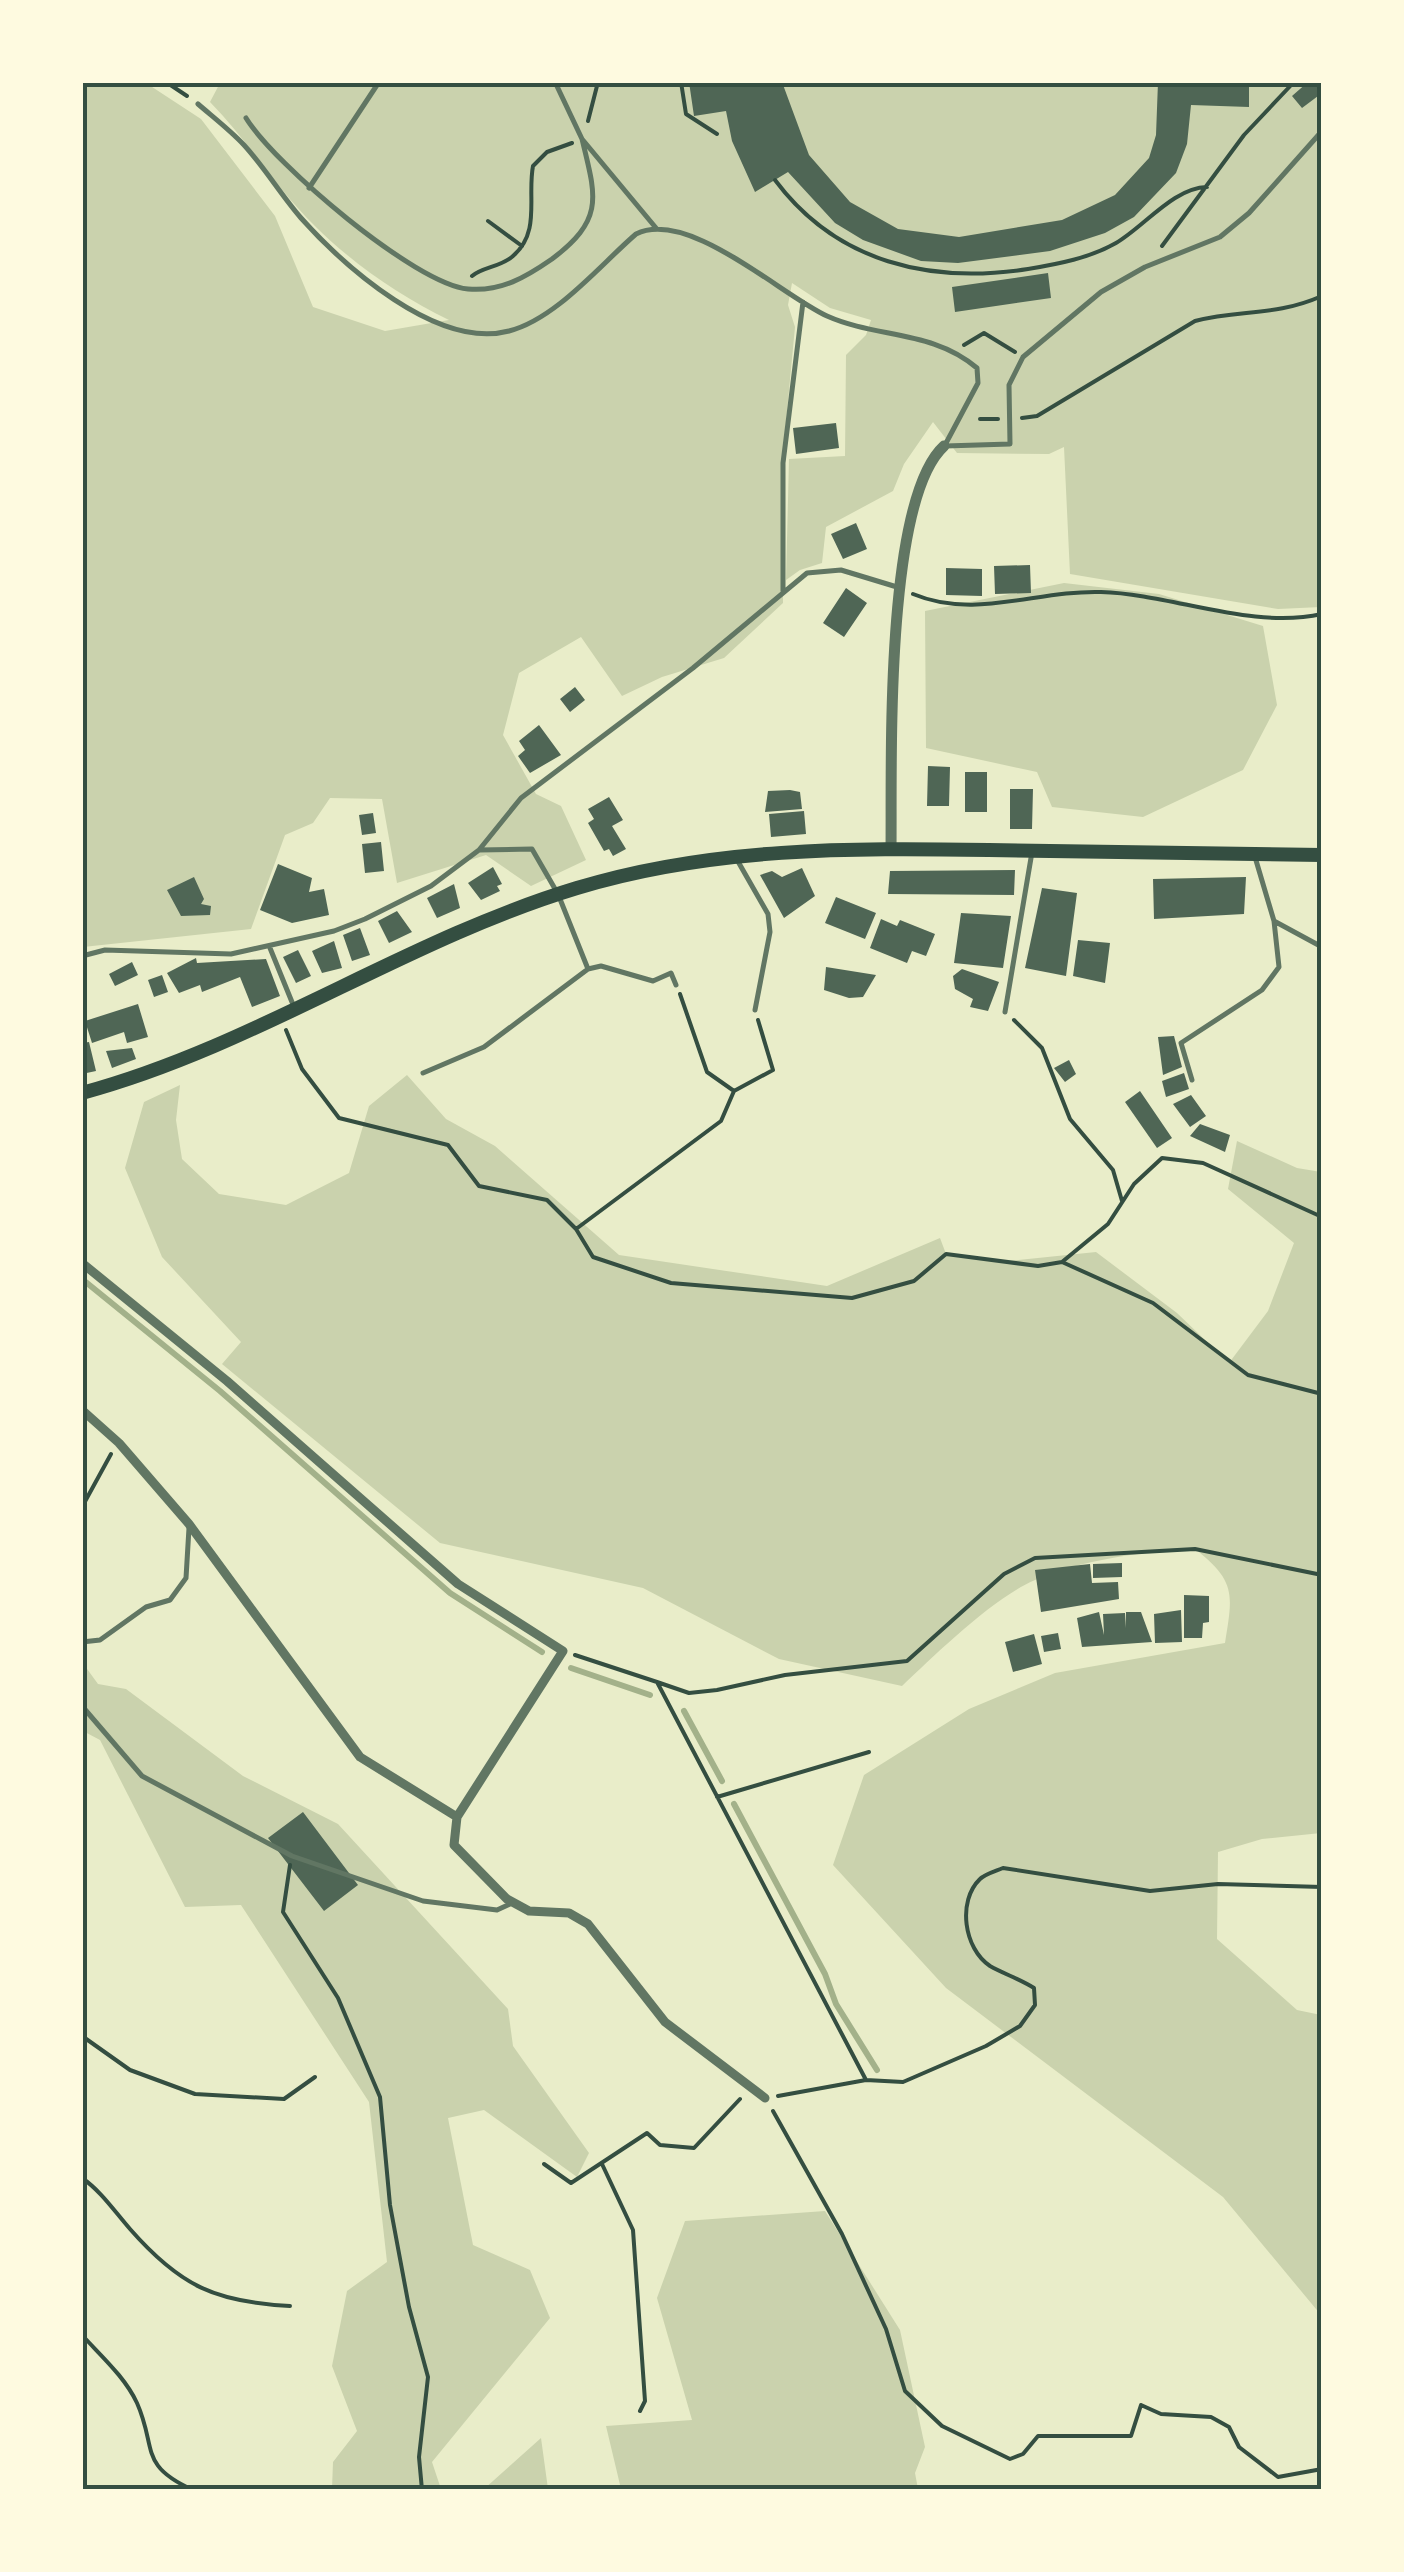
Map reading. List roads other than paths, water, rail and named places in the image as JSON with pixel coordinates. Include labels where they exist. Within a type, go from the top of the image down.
[{"type":"main road","points":[[82,1093],[189,1059],[479,923],[558,894],[653,868],[734,855],[892,849],[1322,855]]},
{"type":"street","points":[[892,849],[899,588],[908,529],[934,459],[944,446]]},
{"type":"street","points":[[82,1263],[226,1381],[458,1584],[563,1651],[457,1817],[454,1845],[513,1902],[529,1911],[568,1914],[588,1924],[665,2022],[764,2098]]},
{"type":"street","points":[[82,1410],[119,1443],[189,1524],[360,1757],[457,1817]]},
{"type":"lane","points":[[309,188],[379,82]]},
{"type":"lane","points":[[246,118],[309,188],[402,256],[446,282],[468,289],[518,281],[581,234],[592,216],[596,195],[582,139],[555,82]]},
{"type":"lane","points":[[198,104],[244,145],[303,220],[368,281],[452,328],[508,332],[530,322],[636,234],[656,228]]},
{"type":"lane","points":[[582,139],[656,228],[714,246],[804,302],[860,327],[931,341],[976,368],[979,376],[944,446],[1010,444],[1009,386],[1023,356],[1100,292],[1145,267],[1220,237],[1249,214],[1322,131]]},
{"type":"lane","points":[[783,591],[784,463],[804,302]]},
{"type":"lane","points":[[82,956],[105,950],[230,954],[334,931],[398,904],[479,850],[521,798],[693,668],[806,574],[824,570],[860,574],[899,588]]},
{"type":"lane","points":[[479,850],[532,850],[558,894],[588,969]]},
{"type":"lane","points":[[1005,1012],[1032,851]]},
{"type":"lane","points":[[1192,1080],[1182,1043],[1262,990],[1279,966],[1274,922],[1254,854]]},
{"type":"lane","points":[[734,855],[768,914],[770,932],[755,1010]]},
{"type":"lane","points":[[1274,922],[1322,947]]},
{"type":"lane","points":[[270,947],[288,1013]]},
{"type":"lane","points":[[423,1073],[484,1047],[588,969],[601,966],[653,981],[671,972],[676,985]]},
{"type":"lane","points":[[82,1642],[100,1640],[146,1607],[170,1600],[186,1578],[189,1524]]},
{"type":"lane","points":[[82,1706],[142,1776],[292,1856],[423,1901],[497,1910],[513,1902]]},
{"type":"waterway","points":[[82,1279],[220,1391],[450,1593],[542,1652]]},
{"type":"waterway","points":[[571,1668],[650,1695]]},
{"type":"waterway","points":[[684,1711],[722,1781]]},
{"type":"waterway","points":[[734,1804],[825,1974],[836,2004],[877,2070]]}]
